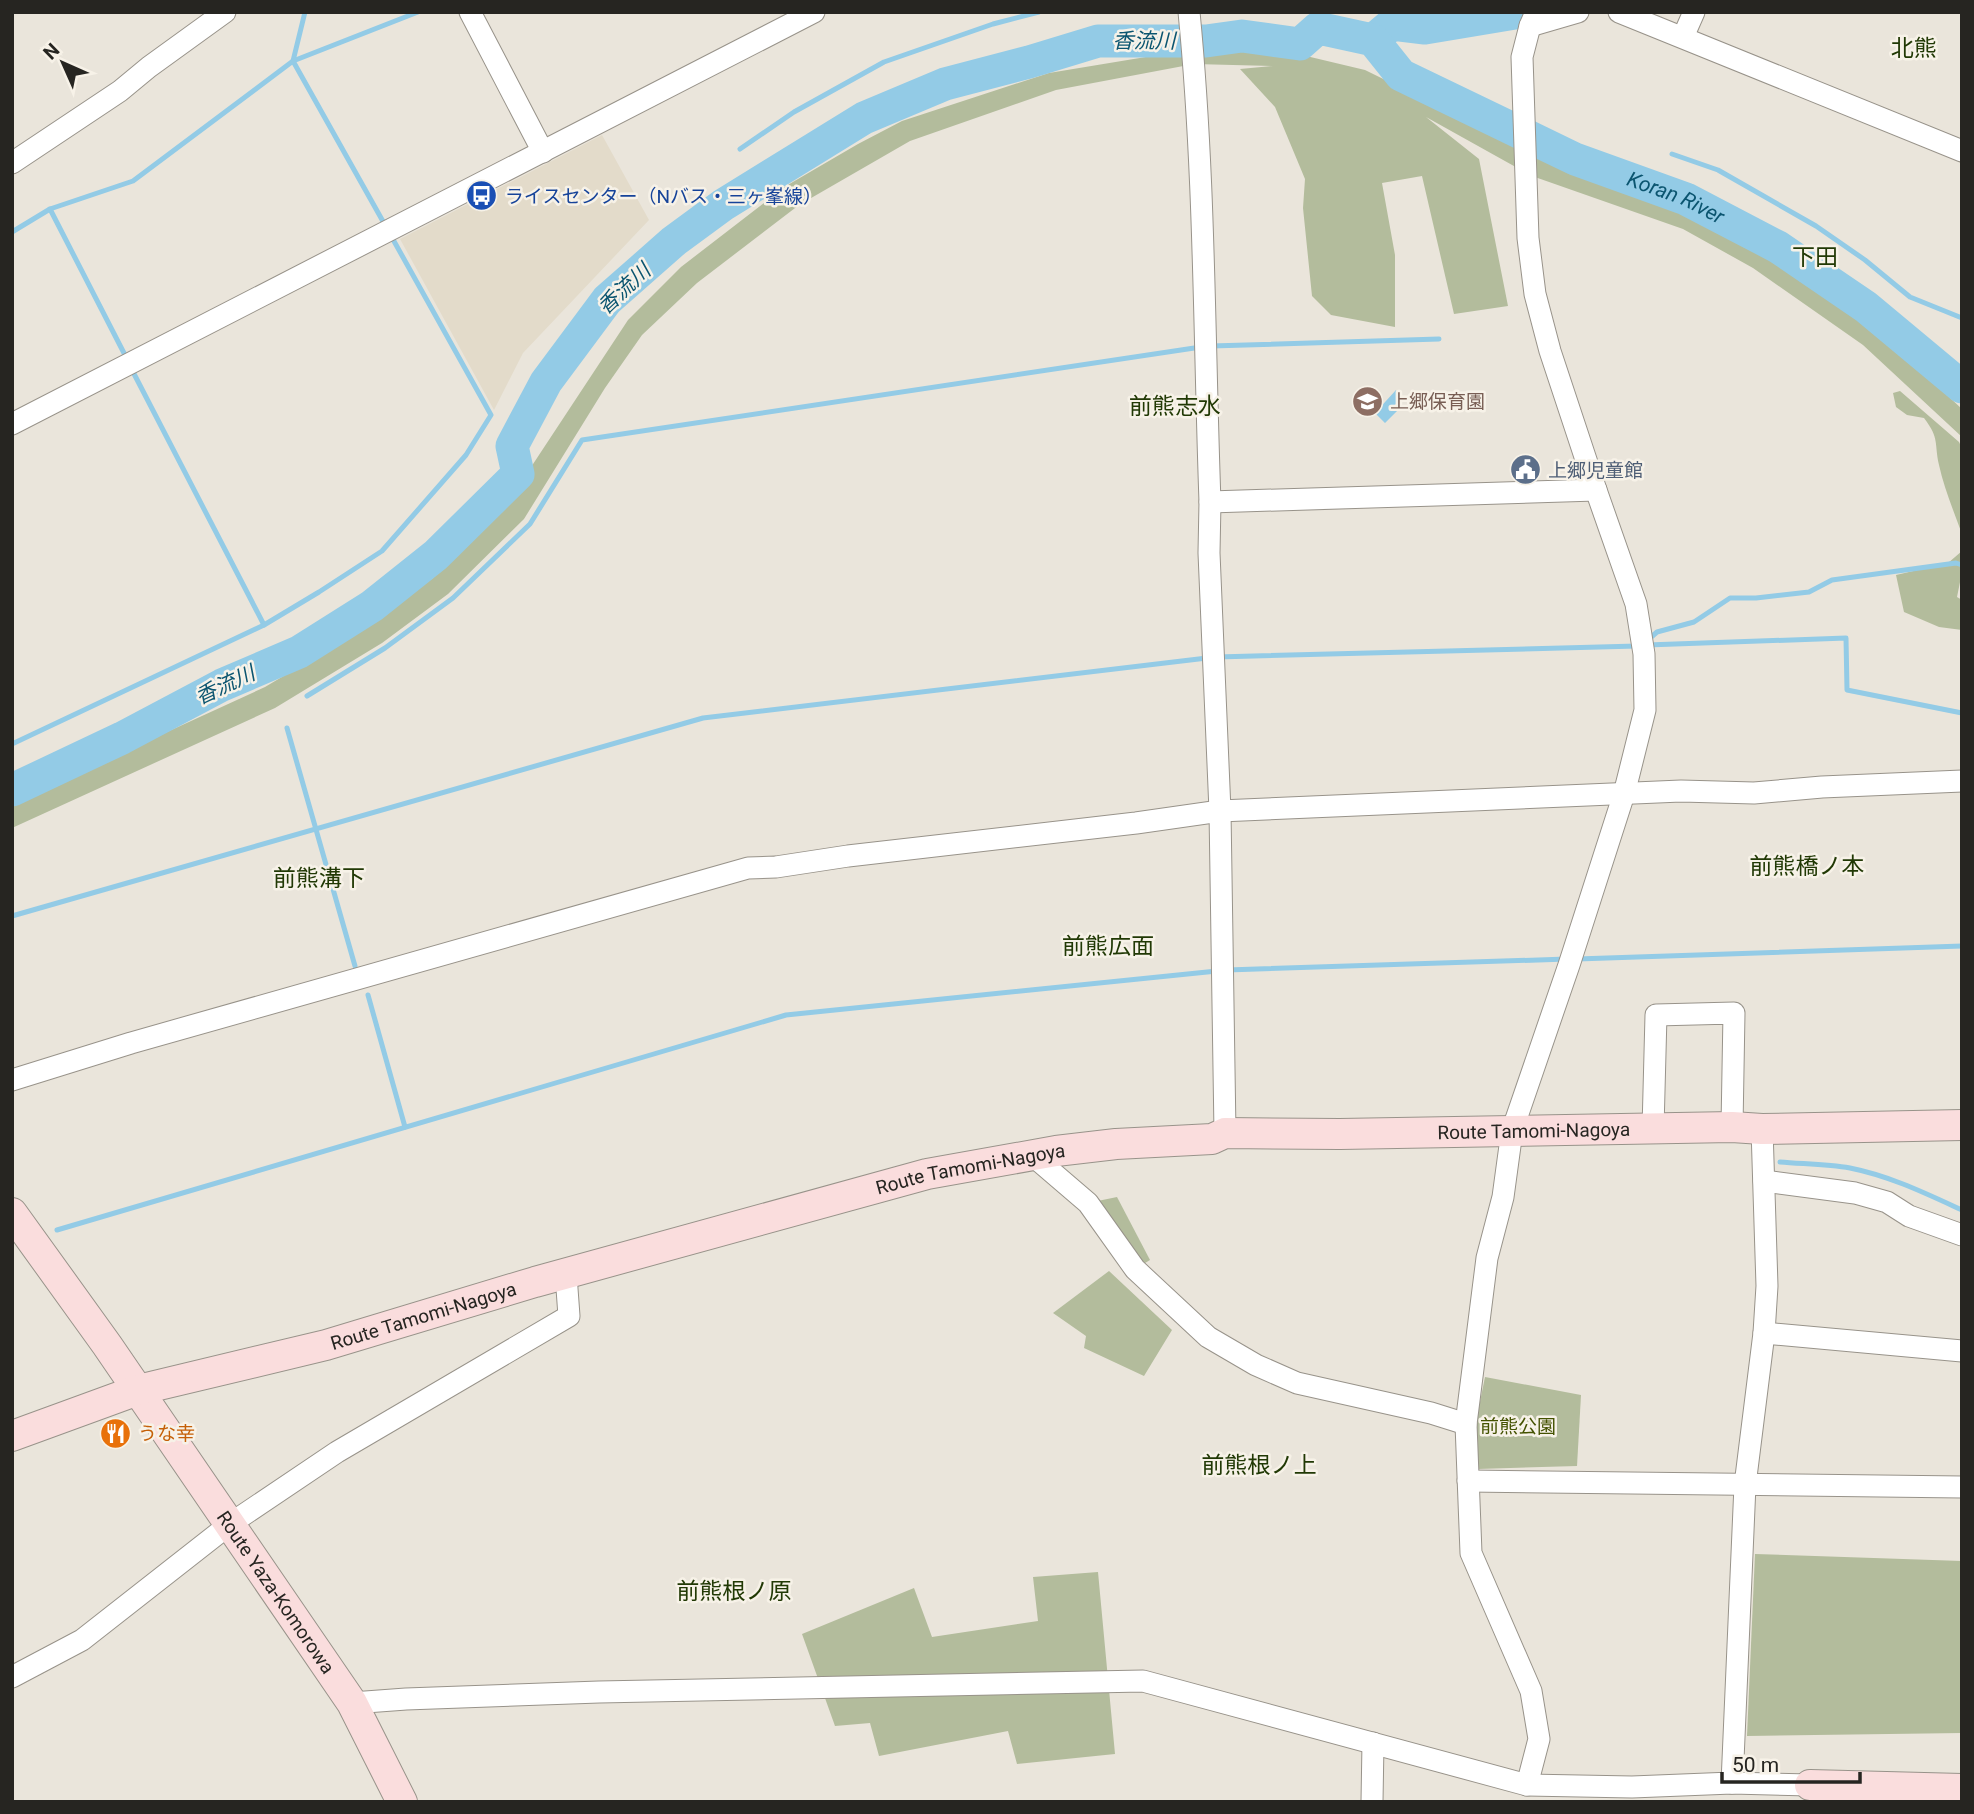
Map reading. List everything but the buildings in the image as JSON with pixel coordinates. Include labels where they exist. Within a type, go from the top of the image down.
[{"type":"main road","name":"Route Tamomi-Nagoya","points":[[12,1436],[138,1390],[326,1345],[689,1238],[928,1174],[1032,1155],[1116,1144],[1212,1139],[1226,1133],[1962,1125]]},
{"type":"main road","name":"Route Yaza-Komorowa","points":[[12,1213],[138,1390],[352,1703],[402,1802]]},
{"type":"main road","points":[[1810,1785],[1962,1788]]},
{"type":"street","points":[[12,163],[120,91],[225,12]]},
{"type":"street","points":[[470,12],[543,152]]},
{"type":"street","points":[[12,424],[814,12]]},
{"type":"street","points":[[1189,12],[1194,64],[1210,502],[1209,553],[1220,811],[1226,1133]]},
{"type":"street","points":[[1527,1784],[1539,1739],[1531,1691],[1471,1553],[1466,1424],[1487,1258],[1503,1197],[1512,1131],[1624,794],[1645,710],[1644,654],[1636,604],[1550,351],[1535,294],[1528,238],[1522,57],[1534,18],[1578,12]]},
{"type":"street","points":[[1619,12],[1962,152]]},
{"type":"street","points":[[1683,37],[1694,12]]},
{"type":"street","points":[[1210,502],[1596,490]]},
{"type":"street","points":[[12,1080],[748,868],[776,867],[1220,811],[1681,791],[1754,793],[1962,781]]},
{"type":"street","points":[[1653,1129],[1656,1015],[1734,1013],[1732,1127]]},
{"type":"street","points":[[1732,1783],[1745,1485],[1768,1286],[1762,1129]]},
{"type":"street","points":[[1032,1155],[1088,1203],[1135,1269],[1208,1337],[1256,1365],[1297,1383],[1431,1413],[1466,1424]]},
{"type":"street","points":[[1763,1181],[1855,1194],[1887,1202],[1909,1216],[1962,1235]]},
{"type":"street","points":[[12,1677],[82,1640],[230,1524],[337,1452],[569,1316],[566,1275]]},
{"type":"street","points":[[1764,1333],[1962,1351]]},
{"type":"street","points":[[1468,1481],[1962,1487]]},
{"type":"street","points":[[352,1703],[599,1692],[1143,1681],[1527,1784],[1632,1787],[1732,1783],[1810,1785]]},
{"type":"street","points":[[1373,1743],[1373,1802]]},
{"type":"shaded area","points":[[602,135],[649,220],[523,353],[494,410],[400,239]]},
{"type":"green space","points":[[1281,50],[1365,70],[1536,154],[1690,213],[1763,252],[1877,330],[1962,409],[1962,437],[1863,345],[1753,268],[1683,229],[1532,176],[1426,117],[1479,159],[1508,306],[1454,314],[1422,176],[1382,183],[1395,255],[1395,327],[1331,315],[1312,296],[1303,208],[1305,179],[1275,107],[1240,69],[1273,66],[1194,64],[1056,90],[910,141],[799,205],[697,283],[642,335],[605,388],[524,519],[448,594],[382,643],[275,708],[12,828],[12,803],[265,687],[371,624],[433,578],[508,502],[628,320],[681,267],[786,186],[902,121],[1049,73],[1182,51]]},
{"type":"green space","points":[[1900,391],[1959,442],[1962,448],[1962,534],[1939,465],[1932,431],[1924,418],[1907,415],[1896,407],[1893,393]]},
{"type":"green space","points":[[1962,551],[1962,572],[1957,597],[1962,600],[1962,630],[1939,627],[1904,612],[1896,575],[1948,563]]},
{"type":"green space","points":[[1117,1197],[1150,1260],[1135,1269],[1088,1203]]},
{"type":"green space","points":[[1109,1271],[1172,1330],[1144,1376],[1084,1348],[1086,1336],[1053,1313]]},
{"type":"green space","name":"前熊公園","points":[[1485,1377],[1581,1395],[1577,1466],[1478,1469],[1476,1422]]},
{"type":"green space","points":[[1755,1554],[1962,1561],[1962,1733],[1747,1736]]},
{"type":"green space","points":[[1098,1572],[1115,1754],[1017,1764],[1008,1731],[879,1756],[870,1723],[835,1726],[802,1634],[914,1588],[932,1637],[1038,1621],[1033,1577]]},
{"type":"water","points":[[1396,390],[1402,397],[1395,405],[1399,409],[1385,423],[1375,413]]},
{"type":"waterway","points":[[305,12],[293,61],[385,225]]},
{"type":"waterway","points":[[12,232],[50,209],[133,181],[293,61],[418,12]]},
{"type":"waterway","points":[[740,149],[794,112],[884,62],[993,24],[1039,12]]},
{"type":"waterway","points":[[1373,40],[1392,24],[1425,28],[1521,12]]},
{"type":"waterway","name":"香流川","points":[[12,790],[122,738],[222,685],[299,652],[372,606],[436,555],[518,474],[512,446],[546,382],[607,300],[674,241],[723,205],[864,118],[945,84],[1098,41],[1206,41],[1242,36],[1300,44],[1318,28],[1373,40],[1401,75],[1575,159],[1686,199],[1778,247],[1866,307],[1962,387]]},
{"type":"waterway","points":[[1672,154],[1718,170],[1816,226],[1865,260],[1910,297],[1962,318]]},
{"type":"waterway","points":[[50,209],[127,359]]},
{"type":"waterway","points":[[12,744],[264,625],[319,592],[382,551],[466,455],[491,415],[390,234]]},
{"type":"waterway","points":[[1211,346],[1439,339]]},
{"type":"waterway","points":[[307,696],[385,648],[453,598],[530,524],[582,440],[1201,347]]},
{"type":"waterway","points":[[131,368],[264,625]]},
{"type":"waterway","points":[[1649,639],[1657,632],[1694,622],[1730,598],[1809,592],[1832,580],[1956,563],[1962,565]]},
{"type":"waterway","points":[[1647,645],[1846,638],[1847,690],[1962,713]]},
{"type":"waterway","points":[[1217,657],[1637,646]]},
{"type":"waterway","points":[[12,916],[703,718],[1207,658]]},
{"type":"waterway","points":[[287,728],[355,966]]},
{"type":"waterway","points":[[1577,959],[1962,946]]},
{"type":"waterway","points":[[1227,970],[1567,959]]},
{"type":"waterway","points":[[57,1230],[786,1015],[1217,971]]},
{"type":"waterway","points":[[368,995],[405,1127]]},
{"type":"waterway","points":[[1780,1162],[1865,1171],[1962,1210]]},
{"type":"place","name":"ライスセンター（Nバス・三ヶ峯線）","points":[[482,196]]},
{"type":"place","name":"上郷保育園","points":[[1367,401]]},
{"type":"place","name":"上郷児童館","points":[[1525,470]]},
{"type":"place","name":"うな幸","points":[[115,1433]]},
{"type":"district","name":"北熊","points":[[1914,48]]},
{"type":"district","name":"下田","points":[[1815,257]]},
{"type":"district","name":"前熊志水","points":[[1175,406]]},
{"type":"district","name":"前熊橋ノ本","points":[[1807,866]]},
{"type":"district","name":"前熊溝下","points":[[319,878]]},
{"type":"district","name":"前熊広面","points":[[1108,946]]},
{"type":"district","name":"前熊根ノ上","points":[[1259,1465]]},
{"type":"district","name":"前熊根ノ原","points":[[734,1591]]},
{"type":"water label","name":"Koran River","points":[[1675,199]]}]
